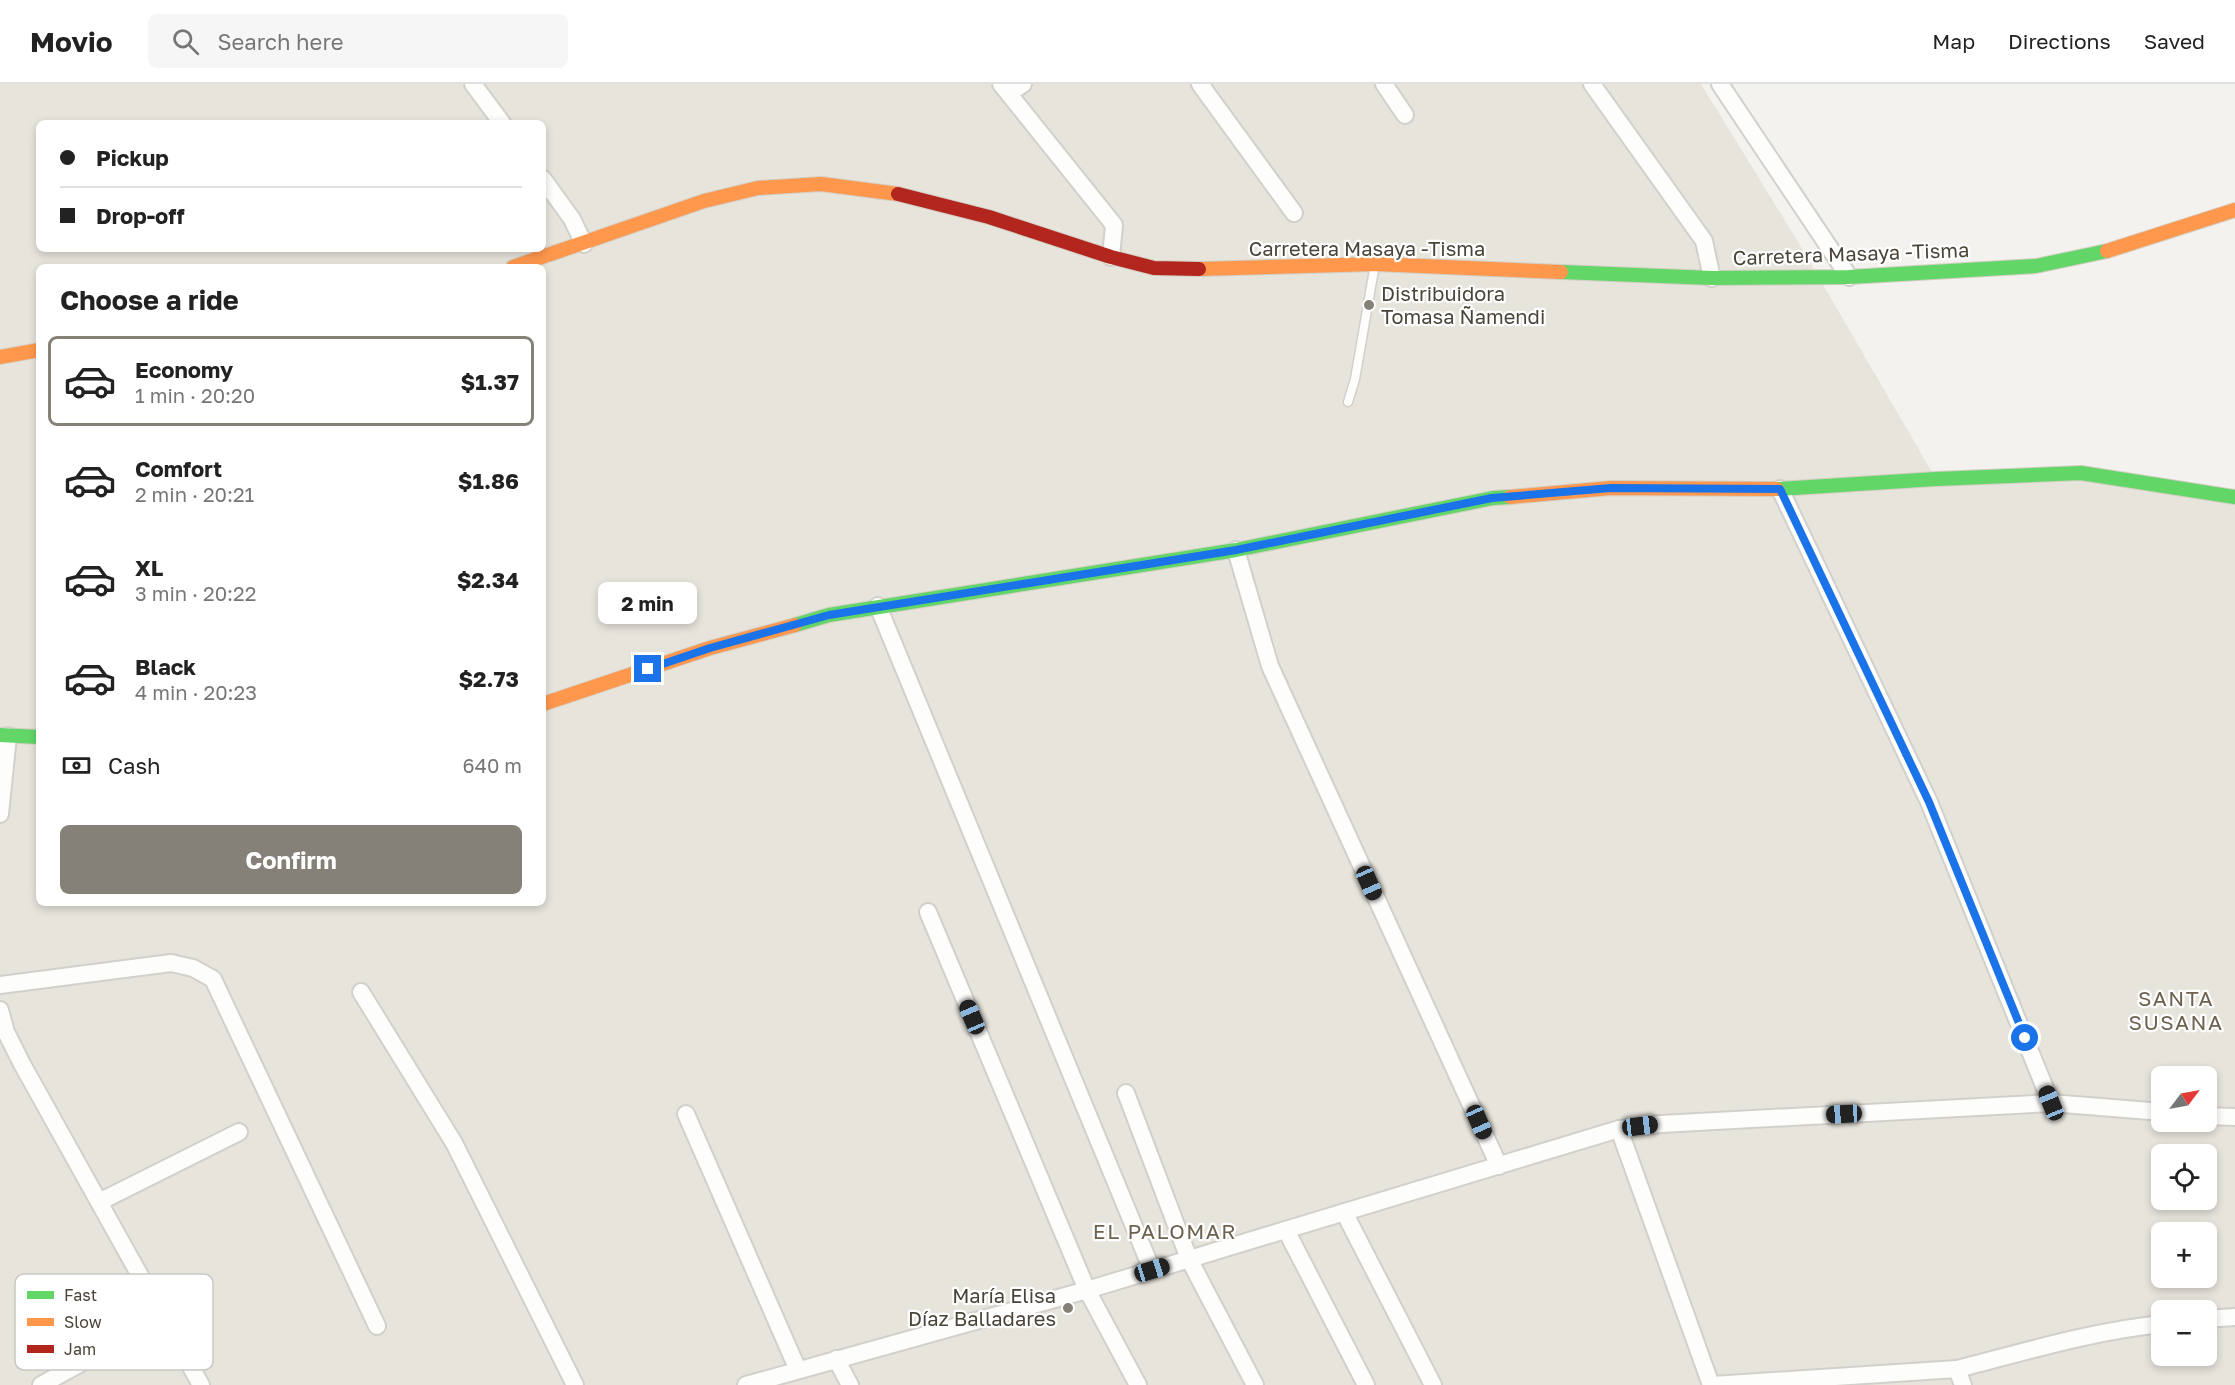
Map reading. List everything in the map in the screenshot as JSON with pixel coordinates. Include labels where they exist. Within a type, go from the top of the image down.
[{"type":"main road","name":"Carretera Masaya -Tisma","points":[[522,264],[713,199],[758,188],[821,184],[896,195],[989,218],[1111,257],[1154,268],[1203,269],[1375,264],[1712,278],[1849,277],[2036,266],[2109,250],[2235,210]]},
{"type":"main road","points":[[0,357],[36,351]]},
{"type":"main road","points":[[546,703],[710,648],[829,615],[1236,550],[1492,498],[1611,488],[1780,489],[1936,479],[2081,474],[2235,497]]},
{"type":"main road","points":[[4,735],[36,737]]},
{"type":"street","points":[[473,84],[500,120]]},
{"type":"street","points":[[1200,84],[1294,213]]},
{"type":"street","points":[[1384,84],[1405,115]]},
{"type":"street","points":[[1592,84],[1704,241],[1712,278]]},
{"type":"street","points":[[1720,84],[1849,277]]},
{"type":"street","points":[[1011,87],[1114,225],[1111,257]]},
{"type":"street","points":[[546,183],[572,219],[584,244]]},
{"type":"street","points":[[1780,489],[1929,802],[2051,1103]]},
{"type":"street","points":[[1236,550],[1270,666],[1498,1166]]},
{"type":"street","points":[[878,606],[1152,1270]]},
{"type":"street","points":[[0,814],[4,735]]},
{"type":"street","points":[[928,912],[1087,1290],[1138,1385]]},
{"type":"street","points":[[0,985],[171,963],[193,968],[213,979],[377,1326]]},
{"type":"street","points":[[361,992],[454,1143],[575,1385]]},
{"type":"street","points":[[0,1010],[3,1031],[139,1274]]},
{"type":"street","points":[[1126,1093],[1189,1259],[1255,1385]]},
{"type":"street","points":[[746,1385],[1087,1290],[1619,1129],[1673,1123],[2051,1103],[2151,1111]]},
{"type":"street","points":[[686,1114],[798,1370]]},
{"type":"street","points":[[2217,1116],[2235,1117]]},
{"type":"street","points":[[1619,1129],[1712,1385],[1960,1377],[2046,1346],[2151,1325]]},
{"type":"street","points":[[99,1202],[239,1132]]},
{"type":"street","points":[[1344,1212],[1433,1385]]},
{"type":"street","points":[[1286,1230],[1366,1385]]},
{"type":"street","points":[[2217,1318],[2235,1317]]},
{"type":"street","points":[[836,1359],[850,1385]]},
{"type":"street","points":[[41,1385],[68,1370]]},
{"type":"street","points":[[192,1370],[201,1385]]},
{"type":"lane","points":[[1348,402],[1355,379],[1375,264]]},
{"type":"shaded area","points":[[0,84],[1701,84],[1797,240],[1936,479],[2081,473],[2235,493],[2235,1385],[0,1385]]},
{"type":"traffic: fast","points":[[1561,272],[1712,278],[1849,277],[2036,266],[2107,251]]},
{"type":"traffic: fast","points":[[1777,489],[2081,473],[2235,497]]},
{"type":"traffic: fast","points":[[795,625],[829,615],[1236,550],[1493,498],[1510,497]]},
{"type":"traffic: fast","points":[[0,735],[36,737]]},
{"type":"traffic: slow","points":[[522,264],[704,201],[758,188],[821,184],[898,194]]},
{"type":"traffic: slow","points":[[2107,251],[2235,210]]},
{"type":"traffic: slow","points":[[1199,269],[1375,264],[1561,272]]},
{"type":"traffic: slow","points":[[0,357],[36,351]]},
{"type":"traffic: slow","points":[[1510,497],[1611,488],[1777,489]]},
{"type":"traffic: slow","points":[[546,703],[710,648],[795,625]]},
{"type":"traffic: jam","points":[[898,194],[989,217],[1111,257],[1154,268],[1199,269]]},
{"type":"place","name":"Distribuidora Tomasa Ñamendi","points":[[1369,305]]},
{"type":"place","name":"María Elisa Díaz Balladares","points":[[1068,1308]]},
{"type":"district","name":"SANTA SUSANA","points":[[2176,1011]]},
{"type":"district","name":"EL PALOMAR","points":[[1165,1232]]},
{"type":"route","points":[[648,669],[710,648],[829,615],[1236,550],[1492,498],[1611,488],[1780,489],[1929,802],[2025,1038]]}]
